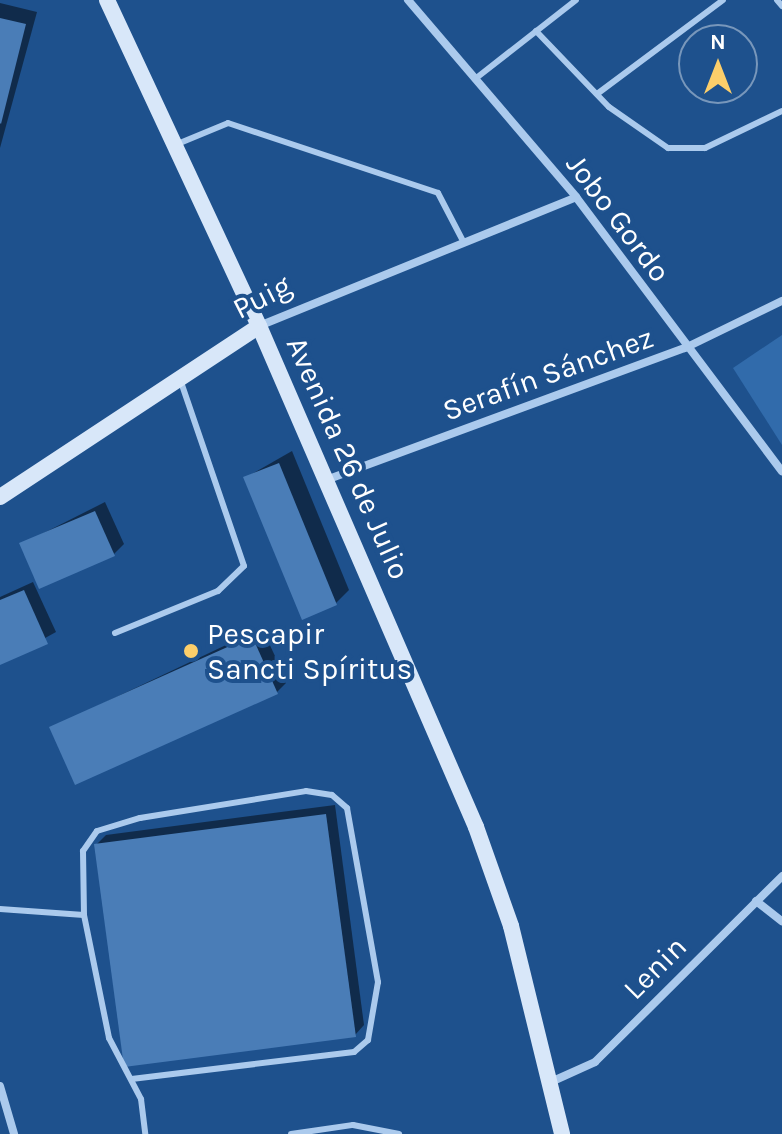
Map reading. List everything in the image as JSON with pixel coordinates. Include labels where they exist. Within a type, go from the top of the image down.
[{"type":"main road","name":"Avenida 26 de Julio","points":[[107,0],[259,326],[476,827],[553,1081],[562,1134]]},
{"type":"main road","name":"Puig","points":[[0,497],[181,382],[259,326]]},
{"type":"street","name":"Jobo Gordo","points":[[408,0],[576,197],[685,348],[782,471]]},
{"type":"street","name":"Puig","points":[[259,326],[576,197]]},
{"type":"street","name":"Serafín Sánchez","points":[[325,480],[685,348],[782,301]]},
{"type":"street","name":"Lenin","points":[[553,1081],[595,1062],[782,876]]},
{"type":"street","points":[[756,901],[782,921]]},
{"type":"street","points":[[0,1086],[14,1134]]},
{"type":"lane","points":[[475,79],[576,0]]},
{"type":"lane","points":[[597,94],[723,0]]},
{"type":"lane","points":[[777,0],[782,6]]},
{"type":"lane","points":[[536,31],[597,94],[650,140],[685,149],[730,138],[782,111]]},
{"type":"lane","points":[[175,145],[228,123],[438,193],[463,241]]},
{"type":"lane","points":[[115,633],[218,591],[244,566],[181,382]]},
{"type":"lane","points":[[132,1079],[354,1052],[368,1040],[378,982],[347,808],[332,795],[306,791],[97,831],[83,851],[84,915],[109,1038],[132,1079],[145,1134]]},
{"type":"lane","points":[[0,909],[84,915]]},
{"type":"lane","points":[[291,1134],[353,1125],[399,1134]]},
{"type":"shaded area","points":[[782,335],[782,445],[733,368]]},
{"type":"building","points":[[0,18],[26,24],[1,124],[0,123]]},
{"type":"building","points":[[279,463],[337,605],[302,620],[243,477]]},
{"type":"building","points":[[95,511],[115,556],[39,589],[19,543]]},
{"type":"building","points":[[24,590],[48,644],[0,665],[0,600]]},
{"type":"building","points":[[252,636],[278,694],[75,785],[49,727]]},
{"type":"building","points":[[326,814],[356,1037],[124,1067],[94,844]]},
{"type":"place","name":"Pescapir Sancti Spíritus","points":[[191,651]]}]
